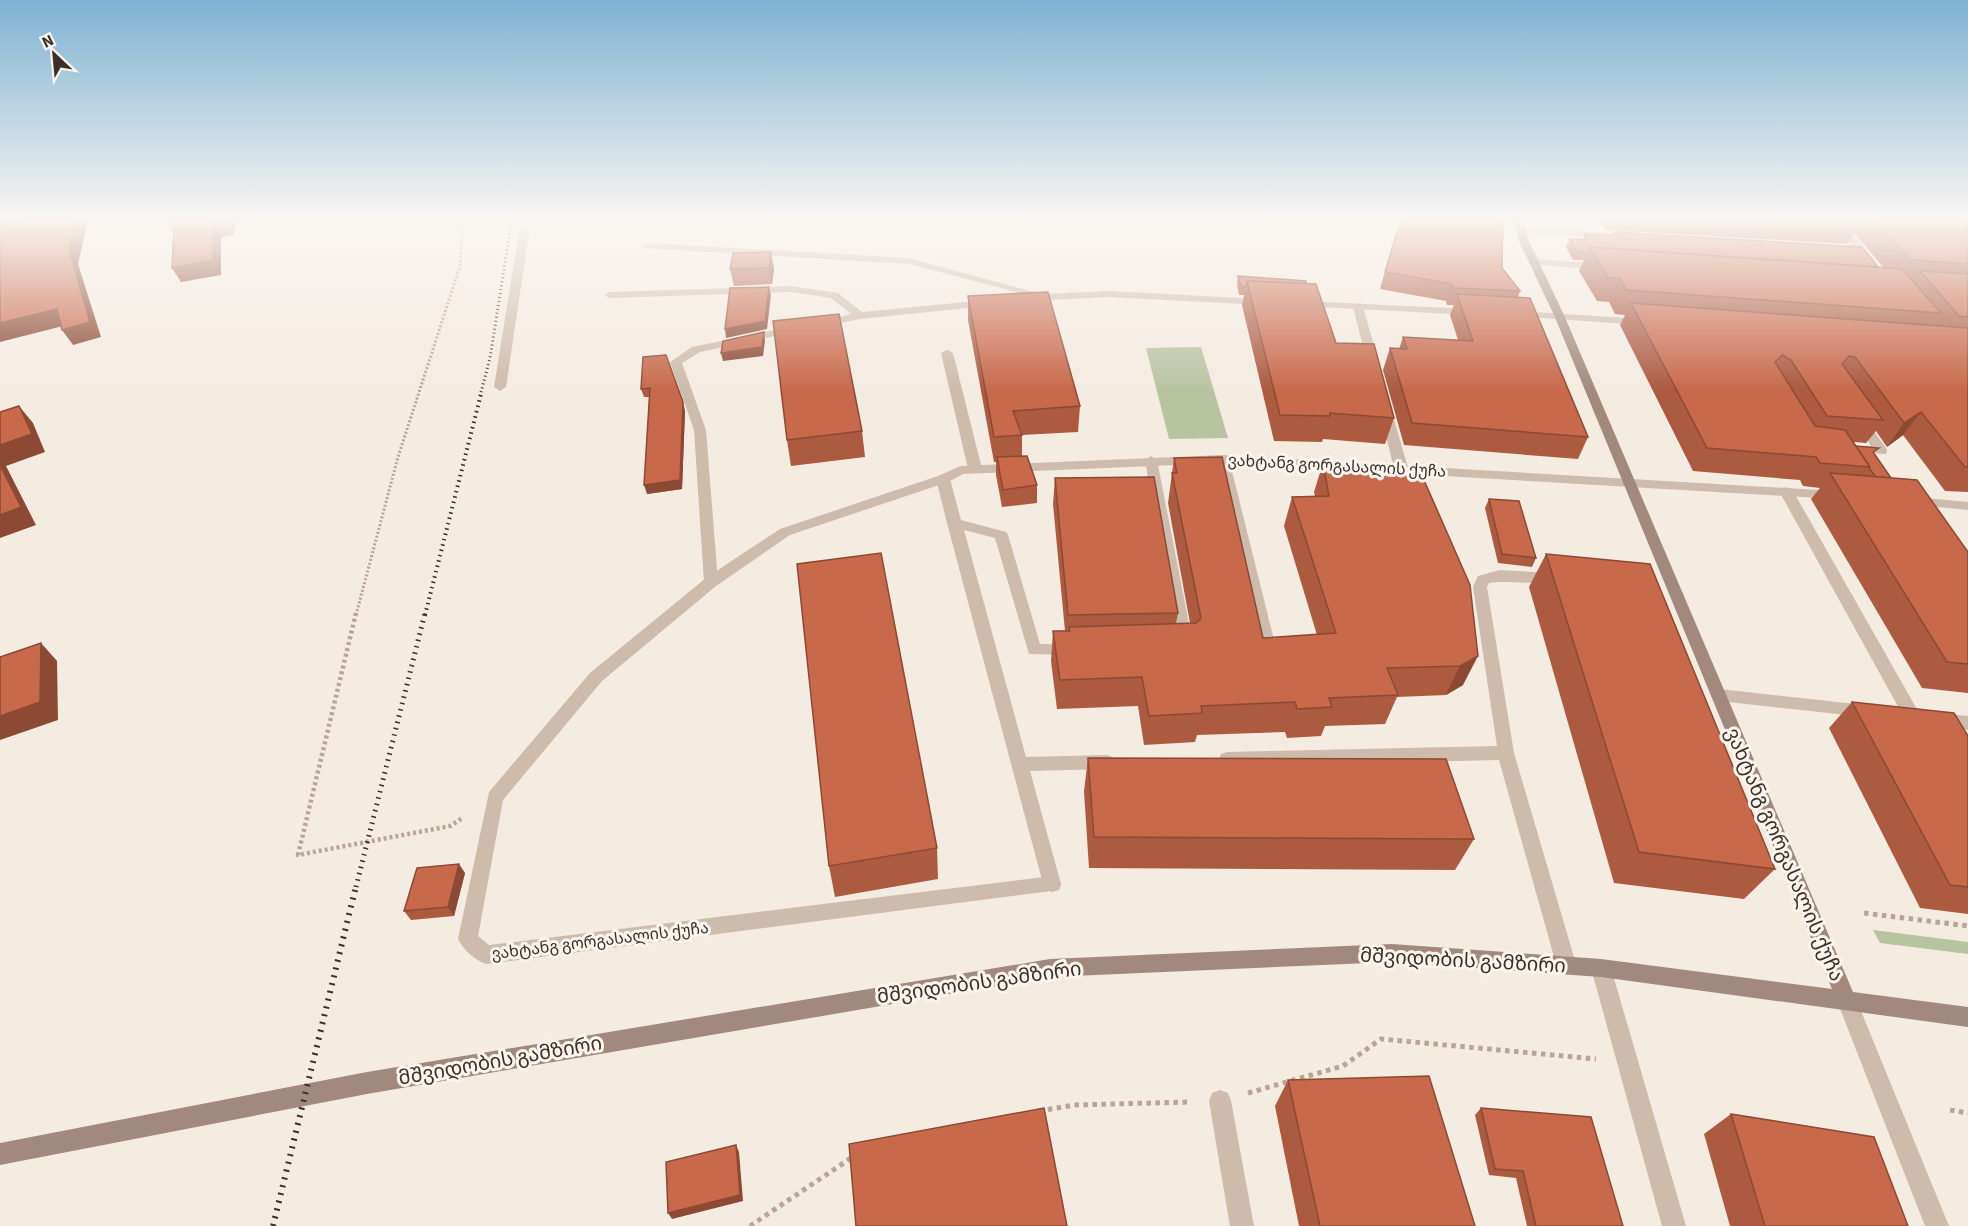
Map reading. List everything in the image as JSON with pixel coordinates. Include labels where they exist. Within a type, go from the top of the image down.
[{"type":"main road","name":"ვახტანგ გორგასალის ქუჩა","points":[[1540,276],[1559,315],[1674,584],[1847,1001]]},
{"type":"main road","name":"მშვიდობის გამზირი","points":[[0,1154],[368,1083],[1050,968],[1392,952],[1566,964],[1968,1017]]},
{"type":"street","points":[[500,387],[517,276]]},
{"type":"street","points":[[967,276],[1047,297]]},
{"type":"street","points":[[609,294],[790,289],[834,295],[860,316]]},
{"type":"street","points":[[711,582],[700,430],[676,362],[696,349],[860,316],[1047,297],[1109,294],[1488,313]]},
{"type":"street","points":[[1358,307],[1377,376]]},
{"type":"street","points":[[1512,314],[1654,322]]},
{"type":"street","points":[[948,353],[975,469]]},
{"type":"street","points":[[1383,399],[1401,468]]},
{"type":"street","points":[[1846,448],[1881,451],[1855,414]]},
{"type":"street","name":"ვახტანგ გორგასალის ქუჩა","points":[[1019,764],[1052,884],[486,955],[468,939],[495,797],[597,678],[711,582],[785,532],[943,479],[961,470],[1151,460],[1223,459],[1855,496]]},
{"type":"street","points":[[1223,459],[1266,640]]},
{"type":"street","points":[[1151,460],[1185,646],[1174,646]]},
{"type":"street","points":[[943,479],[1019,764],[1126,762]]},
{"type":"street","points":[[1786,491],[1912,716]]},
{"type":"street","points":[[1900,500],[1968,506]]},
{"type":"street","points":[[954,524],[1001,535],[1034,650],[1081,649]]},
{"type":"street","points":[[1566,964],[1506,753],[1480,587],[1483,580],[1500,575],[1569,579]]},
{"type":"street","points":[[1651,583],[1674,584]]},
{"type":"street","points":[[1719,695],[1968,723]]},
{"type":"street","points":[[1209,760],[1506,753]]},
{"type":"street","points":[[1601,968],[1674,1226]]},
{"type":"street","name":"ვახტანგ გორგასალის ქუჩა","points":[[1847,1001],[1937,1226]]},
{"type":"street","points":[[1220,1101],[1242,1226]]},
{"type":"path","points":[[457,276],[398,457],[342,665],[298,855],[450,826],[495,797]]},
{"type":"path","points":[[1864,913],[1968,926]]},
{"type":"path","points":[[1028,1113],[1074,1105],[1220,1101],[1344,1066],[1381,1039],[1628,1062]]},
{"type":"path","points":[[1950,1110],[1968,1113]]},
{"type":"path","points":[[750,1226],[862,1151]]},
{"type":"green space","points":[[1201,347],[1228,438],[1169,439],[1146,348]]},
{"type":"green space","points":[[1873,930],[1968,942],[1968,954],[1880,943]]},
{"type":"building","points":[[0,276],[77,276],[90,322],[62,330],[57,309],[0,323]]},
{"type":"building","points":[[1238,276],[1306,281],[1307,284],[1247,281],[1246,287],[1241,286]]},
{"type":"building","points":[[1408,276],[1508,276],[1520,291],[1453,288],[1451,284]]},
{"type":"building","points":[[1607,276],[1908,276],[1941,313],[1626,290],[1620,278]]},
{"type":"building","points":[[1925,276],[1968,276],[1968,317],[1959,316]]},
{"type":"building","points":[[1247,281],[1316,284],[1336,343],[1374,344],[1394,418],[1330,413],[1330,416],[1280,415]]},
{"type":"building","points":[[769,287],[765,321],[725,329],[730,288]]},
{"type":"building","points":[[1048,292],[1080,406],[1013,411],[1022,435],[994,437],[968,296]]},
{"type":"building","points":[[1457,294],[1530,298],[1588,437],[1412,423],[1390,348],[1407,349],[1403,337],[1473,341]]},
{"type":"building","points":[[1631,303],[1968,328],[1968,467],[1965,467],[1921,412],[1904,423],[1855,357],[1849,356],[1842,364],[1883,420],[1827,416],[1791,360],[1782,355],[1775,362],[1815,426],[1845,430],[1870,467],[1820,463],[1816,457],[1707,448]]},
{"type":"building","points":[[839,314],[862,431],[787,440],[773,321]]},
{"type":"building","points":[[764,332],[762,347],[721,353],[723,341]]},
{"type":"building","points":[[666,355],[683,402],[680,480],[644,485],[650,388],[641,389],[643,357]]},
{"type":"building","points":[[19,406],[32,434],[0,445],[0,412]]},
{"type":"building","points":[[1856,446],[1879,448],[1873,452],[1891,478],[1876,477]]},
{"type":"building","points":[[1027,456],[1037,485],[1003,490],[997,457]]},
{"type":"building","points":[[1222,457],[1263,638],[1336,633],[1292,497],[1329,496],[1323,463],[1420,471],[1470,585],[1478,656],[1460,666],[1387,668],[1398,695],[1329,698],[1332,707],[1297,709],[1295,702],[1201,706],[1202,713],[1149,716],[1142,677],[1060,680],[1053,631],[1070,631],[1069,627],[1196,623],[1201,618],[1172,473],[1177,473],[1174,458]]},
{"type":"building","points":[[0,465],[21,507],[0,515]]},
{"type":"building","points":[[1830,473],[1917,480],[1968,552],[1968,664],[1947,662]]},
{"type":"building","points":[[1154,477],[1178,613],[1068,615],[1055,478]]},
{"type":"building","points":[[1489,499],[1519,501],[1536,558],[1502,554]]},
{"type":"building","points":[[881,553],[937,848],[829,866],[797,564]]},
{"type":"building","points":[[1546,554],[1650,564],[1775,869],[1639,852]]},
{"type":"building","points":[[41,643],[40,702],[0,716],[0,657]]},
{"type":"building","points":[[1852,702],[1954,713],[1968,736],[1968,887],[1950,885]]},
{"type":"building","points":[[1088,758],[1446,759],[1474,839],[1094,837]]},
{"type":"building","points":[[459,864],[448,907],[404,911],[417,868]]},
{"type":"building","points":[[1429,1076],[1475,1226],[1320,1226],[1288,1080]]},
{"type":"building","points":[[1044,1108],[1067,1226],[856,1226],[849,1144]]},
{"type":"building","points":[[1481,1108],[1591,1117],[1623,1226],[1536,1226],[1523,1171],[1495,1169]]},
{"type":"building","points":[[1731,1114],[1874,1137],[1908,1226],[1765,1226]]},
{"type":"building","points":[[736,1145],[740,1195],[668,1213],[666,1162]]},
{"type":"railway","points":[[480,396],[490,358],[503,276]]},
{"type":"railway","points":[[425,615],[481,394]]},
{"type":"railway","points":[[356,887],[425,613]]},
{"type":"railway","points":[[273,1226],[356,886]]}]
